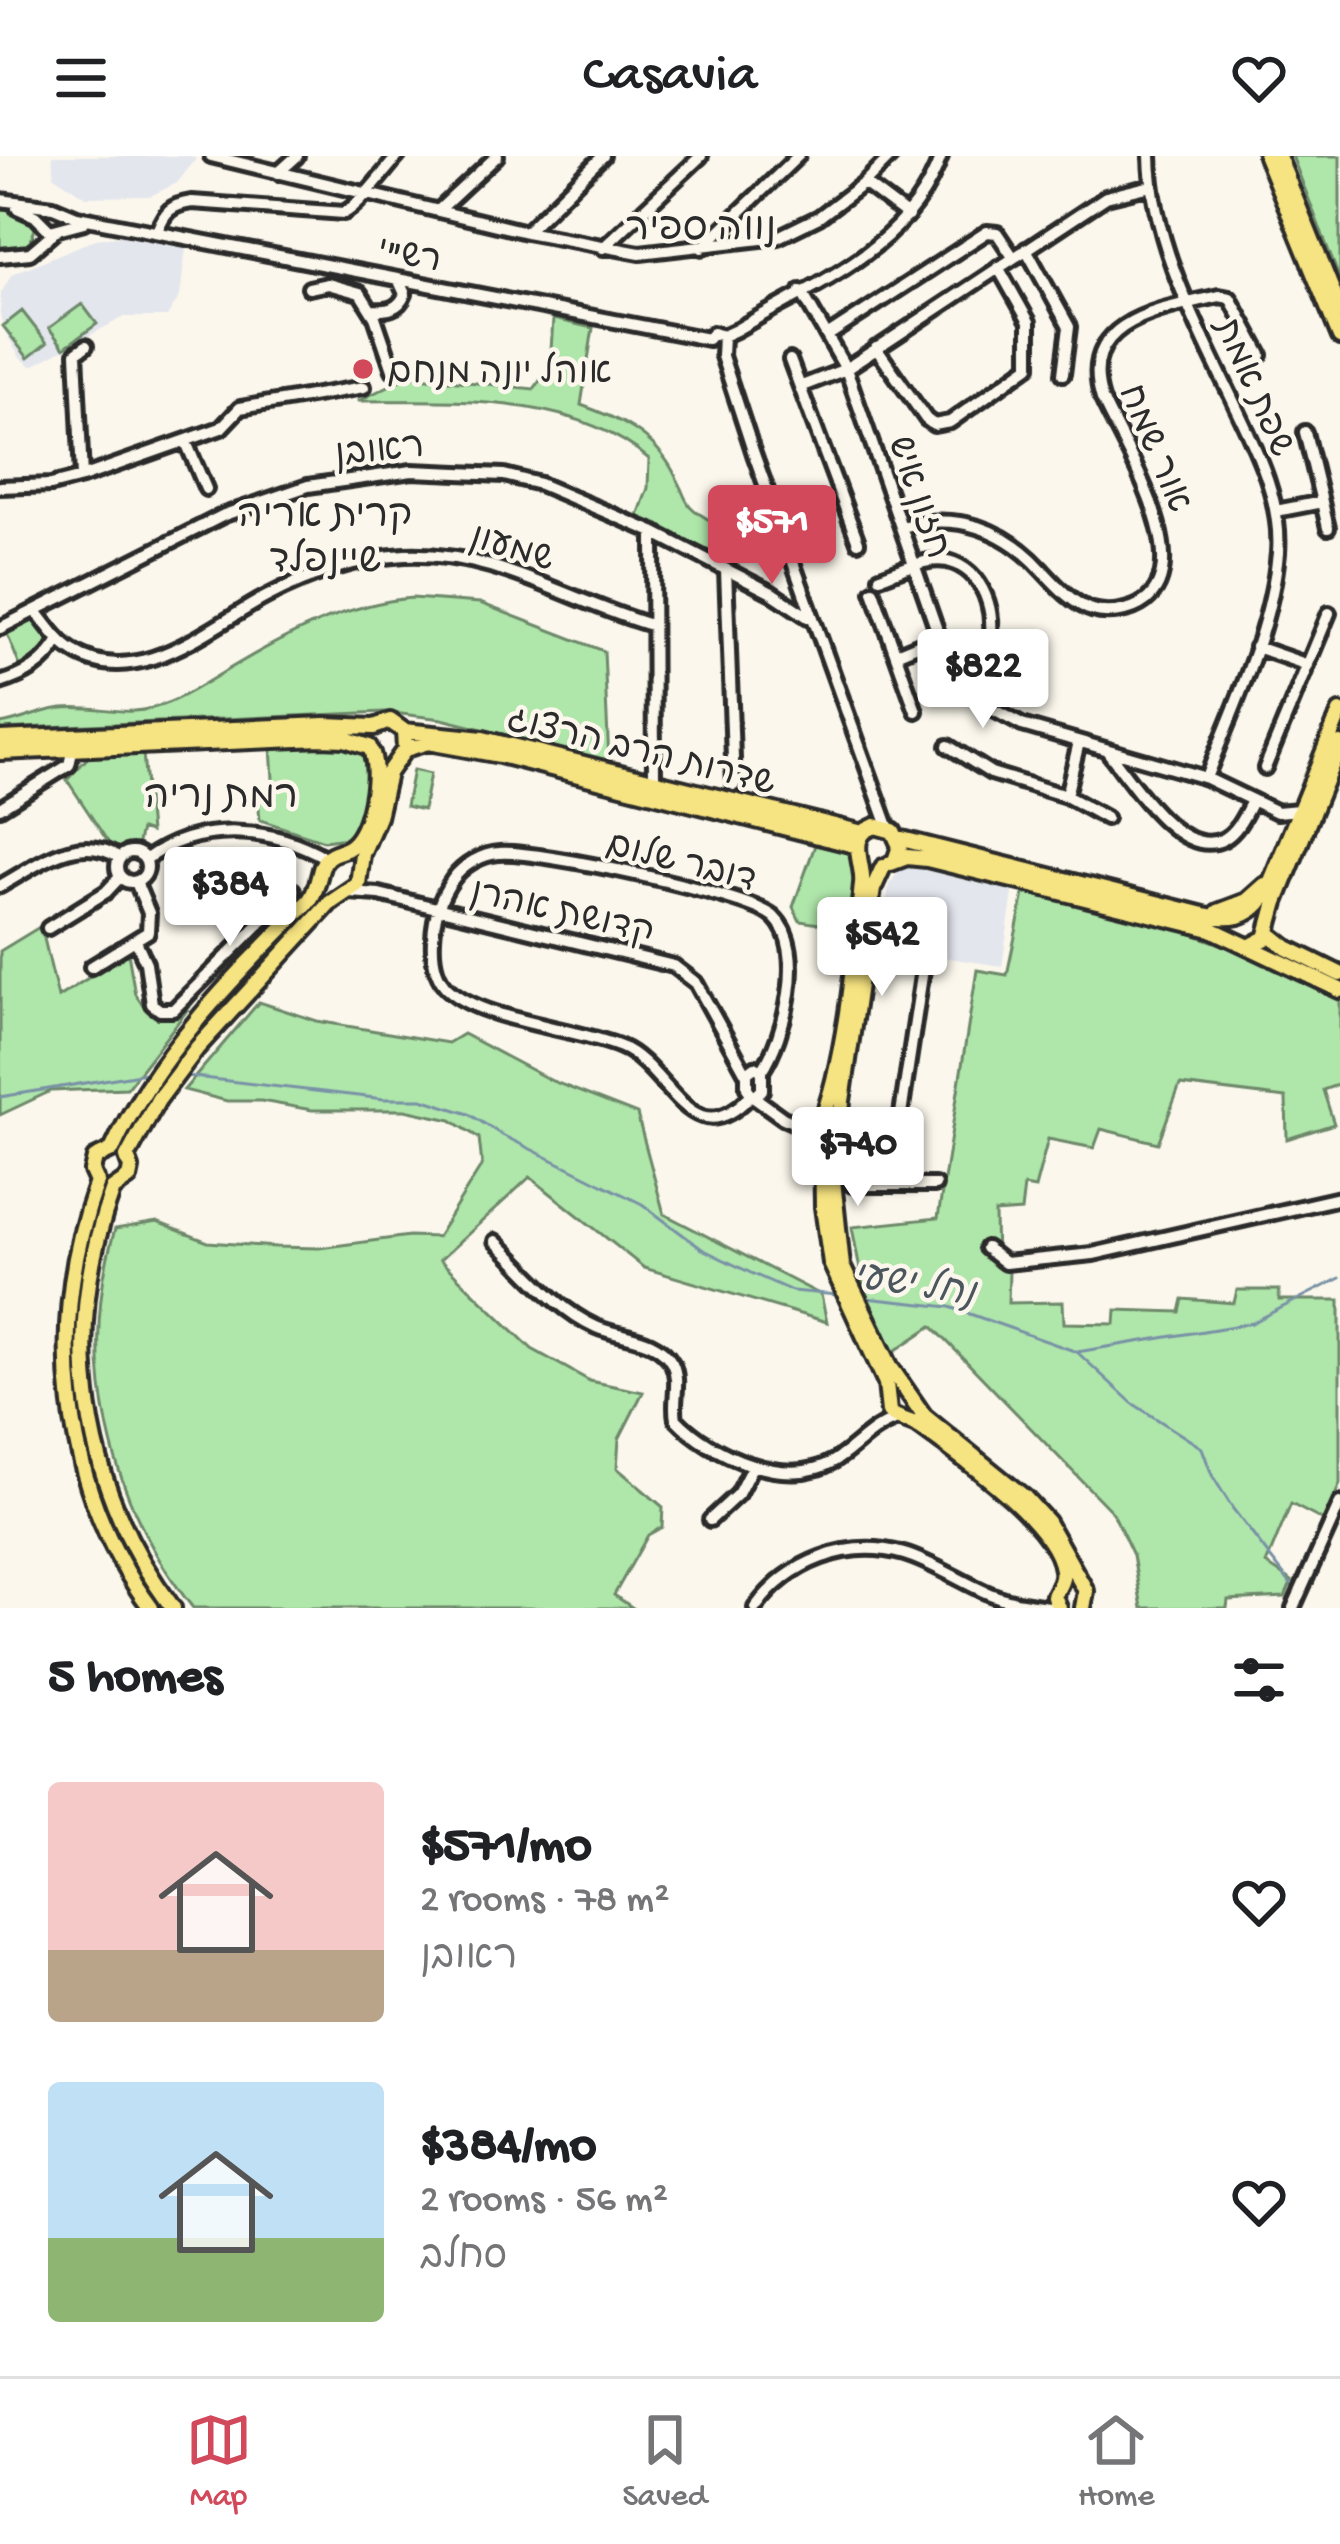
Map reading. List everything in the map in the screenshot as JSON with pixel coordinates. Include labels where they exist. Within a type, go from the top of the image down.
[{"type":"main road","points":[[1267,156],[1340,337]]},
{"type":"main road","points":[[1278,156],[1340,310]]},
{"type":"main road","points":[[1244,942],[1235,924],[1265,896],[1340,712]]},
{"type":"main road","points":[[0,752],[74,742],[325,724],[374,727],[390,722],[404,731],[402,753],[388,773],[360,871],[345,893],[197,1048],[158,1100],[127,1157]]},
{"type":"main road","points":[[345,893],[332,892],[322,881],[320,868],[359,836],[375,774],[368,736],[374,727]]},
{"type":"main road","name":"שדרות הרב הרצוג","points":[[404,731],[483,739],[863,841]]},
{"type":"main road","points":[[0,740],[345,739],[381,760],[428,742],[863,841],[894,833],[1195,913],[1224,918],[1261,915],[1268,930],[1287,948],[1340,974]]},
{"type":"main road","points":[[1244,942],[1262,942],[1268,930],[1340,745]]},
{"type":"main road","points":[[894,833],[900,850],[873,889],[830,1170],[836,1265],[924,1416],[1025,1498],[1063,1544],[1088,1595],[1083,1608]]},
{"type":"main road","points":[[863,841],[870,866],[927,859],[1211,929],[1340,990]]},
{"type":"main road","points":[[837,1125],[835,1079],[862,888],[863,841]]},
{"type":"main road","points":[[334,855],[360,871]]},
{"type":"main road","points":[[1195,913],[1239,906],[1263,888],[1275,871]]},
{"type":"main road","points":[[113,1189],[97,1182],[92,1171],[95,1158],[112,1150],[140,1097],[178,1044],[322,881]]},
{"type":"main road","points":[[837,1125],[821,1136],[823,1207],[836,1265],[894,1411],[922,1428],[1030,1518],[1058,1556],[1057,1598]]},
{"type":"main road","points":[[112,1150],[127,1157],[131,1168],[129,1178],[113,1189],[93,1246],[86,1288],[86,1398],[98,1465],[115,1510],[173,1608]]},
{"type":"main road","points":[[97,1182],[77,1241],[69,1285],[70,1400],[82,1471],[100,1519],[151,1608]]},
{"type":"main road","points":[[894,1411],[900,1391],[912,1398]]},
{"type":"main road","points":[[894,1411],[911,1416],[912,1398]]},
{"type":"main road","points":[[1057,1598],[1080,1583]]},
{"type":"street","points":[[211,156],[526,232],[640,253],[778,237],[819,217],[891,156]]},
{"type":"street","points":[[278,173],[296,156]]},
{"type":"street","points":[[158,231],[167,210],[176,204],[344,213],[352,210],[398,156]]},
{"type":"street","points":[[439,210],[497,156]]},
{"type":"street","points":[[526,232],[603,156]]},
{"type":"street","points":[[602,249],[701,156]]},
{"type":"street","points":[[702,248],[798,156]]},
{"type":"street","points":[[717,342],[876,248],[908,216],[941,156]]},
{"type":"street","name":"שפת אמת","points":[[1150,156],[1160,226],[1187,304],[1257,453],[1276,511],[1269,610],[1206,778]]},
{"type":"street","points":[[864,183],[908,216]]},
{"type":"street","points":[[802,386],[846,369],[1106,197],[1151,186]]},
{"type":"street","points":[[0,201],[42,217]]},
{"type":"street","points":[[0,256],[30,253],[60,228],[61,212]]},
{"type":"street","name":"רש\"י","points":[[42,217],[61,212],[717,342]]},
{"type":"street","points":[[42,217],[46,230],[60,228]]},
{"type":"street","points":[[30,253],[42,238],[42,217]]},
{"type":"street","name":"רש\"י","points":[[60,228],[99,222]]},
{"type":"street","points":[[827,336],[987,232],[997,233],[1013,257]]},
{"type":"street","points":[[1026,249],[1069,327],[1063,374]]},
{"type":"street","points":[[876,348],[926,419],[934,425],[950,422],[1029,366],[1029,322],[998,267]]},
{"type":"street","points":[[371,310],[386,311],[400,303],[405,290],[399,280]]},
{"type":"street","points":[[309,288],[328,284],[360,293],[393,370]]},
{"type":"street","name":"חזון איש","points":[[801,291],[846,369],[959,681],[1007,719],[1206,778],[1283,813],[1299,811]]},
{"type":"street","points":[[1187,304],[1230,298],[1261,355]]},
{"type":"street","name":"אור שמח","points":[[902,527],[942,518],[961,520],[1011,542],[1091,610],[1117,612],[1140,605],[1156,592],[1161,580],[1165,542],[1102,399],[1097,363],[1114,332],[1140,316],[1187,304]]},
{"type":"street","points":[[717,342],[792,574],[876,805],[863,841]]},
{"type":"street","points":[[717,342],[894,833]]},
{"type":"street","points":[[82,477],[76,353],[86,346]]},
{"type":"street","points":[[790,360],[858,542]]},
{"type":"street","points":[[0,487],[51,485],[82,477],[221,428],[240,408],[364,387]]},
{"type":"street","points":[[1305,432],[1328,528]]},
{"type":"street","points":[[186,442],[206,489]]},
{"type":"street","name":"ראובן","points":[[0,628],[224,515],[308,486],[412,470],[504,475],[540,484],[653,532],[808,616]]},
{"type":"street","points":[[1276,511],[1322,502]]},
{"type":"street","points":[[653,532],[654,782]]},
{"type":"street","name":"שמעון","points":[[36,611],[59,640],[86,657],[134,664],[158,657],[312,575],[374,558],[409,555],[485,562],[651,625]]},
{"type":"street","points":[[880,578],[932,561],[955,563],[970,573],[992,617],[986,655],[959,681]]},
{"type":"street","points":[[726,571],[734,785]]},
{"type":"street","points":[[772,593],[788,592],[792,574]]},
{"type":"street","points":[[873,591],[916,710]]},
{"type":"street","points":[[1265,768],[1329,613]]},
{"type":"street","points":[[896,654],[939,636]]},
{"type":"street","points":[[0,683],[22,676],[49,657],[59,640]]},
{"type":"street","points":[[1256,647],[1308,665]]},
{"type":"street","points":[[0,808],[69,765],[74,742]]},
{"type":"street","points":[[1066,796],[1079,742]]},
{"type":"street","points":[[948,746],[991,772],[1066,796],[1106,818]]},
{"type":"street","points":[[1108,752],[1154,811],[1190,840],[1221,841],[1235,830],[1252,801]]},
{"type":"street","points":[[1265,807],[1283,824],[1288,840]]},
{"type":"street","points":[[145,860],[182,839],[244,833],[286,838],[334,855]]},
{"type":"street","points":[[0,886],[72,848],[100,848],[120,858]]},
{"type":"street","points":[[136,882],[121,877],[120,858],[132,852],[145,860]]},
{"type":"street","name":"דובר שלום","points":[[437,909],[456,874],[484,856],[510,852],[646,878],[759,907],[780,925],[791,964],[783,1023],[762,1072]]},
{"type":"street","points":[[136,882],[146,872],[145,860]]},
{"type":"street","name":"קדושת אהרן","points":[[360,871],[379,895]]},
{"type":"street","points":[[48,928],[106,892],[121,877]]},
{"type":"street","points":[[91,967],[148,932],[150,924],[136,882]]},
{"type":"street","points":[[136,941],[146,963],[152,1004],[172,1010],[293,890]]},
{"type":"street","name":"קדושת אהרן","points":[[345,893],[379,895],[674,966],[689,974],[747,1075]]},
{"type":"street","points":[[437,909],[433,962],[439,979],[460,997],[623,1048],[645,1060],[694,1114],[706,1118],[728,1115],[755,1094],[762,1072],[752,1067],[747,1075],[755,1094],[784,1118],[821,1136]]},
{"type":"street","points":[[755,1094],[801,1118],[837,1125],[862,1137],[892,1137],[900,1122],[925,956]]},
{"type":"street","points":[[879,1185],[880,1140]]},
{"type":"street","points":[[852,1185],[935,1185]]},
{"type":"street","points":[[986,1248],[1005,1263],[1093,1254],[1340,1198]]},
{"type":"street","points":[[495,1241],[562,1305],[596,1327],[661,1349],[676,1378],[676,1419],[753,1465],[778,1473],[805,1473],[833,1461],[894,1411]]},
{"type":"street","points":[[710,1520],[738,1493],[753,1465]]},
{"type":"street","points":[[1293,1608],[1340,1503]]},
{"type":"street","points":[[755,1608],[788,1575],[811,1561],[830,1553],[864,1549],[908,1555],[1002,1598],[1057,1598]]},
{"type":"shaded area","points":[[52,156],[196,159],[177,183],[150,196],[86,197],[54,176]]},
{"type":"shaded area","points":[[125,235],[186,247],[180,296],[167,317],[124,317],[32,366],[20,358],[0,313],[1,293],[12,274],[96,239]]},
{"type":"shaded area","points":[[914,864],[1014,887],[1002,966],[881,948],[889,885],[902,867]]},
{"type":"green space","points":[[1292,156],[1340,156],[1340,280]]},
{"type":"green space","points":[[0,207],[28,216],[35,229],[29,246],[0,250]]},
{"type":"green space","points":[[82,304],[97,324],[64,348],[49,328]]},
{"type":"green space","points":[[22,311],[47,343],[28,358],[3,326]]},
{"type":"green space","points":[[553,319],[593,328],[581,405],[645,437],[665,458],[690,506],[713,522],[721,562],[635,524],[648,488],[649,459],[584,422],[510,405],[358,401],[409,376],[534,389],[550,366]]},
{"type":"green space","points":[[412,598],[480,603],[604,651],[609,761],[442,719],[385,712],[0,729],[0,724],[62,708],[154,708],[319,622]]},
{"type":"green space","points":[[36,617],[51,642],[21,669],[6,631]]},
{"type":"green space","points":[[337,744],[360,749],[368,761],[365,796],[347,838],[324,841],[260,820],[258,798],[274,795],[271,747]]},
{"type":"green space","points":[[93,752],[143,753],[150,832],[141,829],[137,847],[112,848],[67,780]]},
{"type":"green space","points":[[413,770],[430,774],[423,810],[406,806]]},
{"type":"green space","points":[[815,845],[852,853],[859,870],[850,929],[800,921],[793,907]]},
{"type":"green space","points":[[1025,889],[1161,923],[1235,949],[1340,1001],[1340,1084],[1323,1090],[1334,1124],[1287,1139],[1286,1098],[1180,1085],[1158,1143],[1101,1129],[1094,1148],[1048,1139],[1035,1188],[1024,1186],[1021,1211],[995,1213],[996,1267],[1009,1271],[1008,1303],[1063,1302],[1064,1323],[1115,1324],[1116,1310],[1180,1312],[1183,1299],[1234,1303],[1237,1290],[1279,1290],[1279,1300],[1340,1300],[1340,1484],[1324,1521],[1291,1504],[1266,1564],[1292,1581],[1285,1597],[1228,1600],[1227,1608],[1142,1608],[1133,1555],[1113,1513],[932,1326],[893,1352],[863,1286],[852,1227],[938,1218],[977,970],[1007,975]]},
{"type":"green space","points":[[41,926],[58,997],[128,953],[135,994],[145,1008],[195,1000],[127,1088],[51,1091],[0,1115],[0,951]]},
{"type":"green space","points":[[259,1002],[317,1021],[448,1043],[463,1034],[552,1081],[637,1114],[664,1214],[821,1295],[827,1322],[644,1268],[530,1177],[440,1260],[532,1349],[590,1381],[643,1392],[619,1439],[617,1468],[663,1507],[662,1527],[648,1535],[614,1595],[633,1608],[193,1608],[164,1567],[121,1476],[100,1379],[104,1279],[115,1229],[157,1222],[208,1242],[276,1247],[319,1248],[437,1237],[482,1165],[479,1138],[451,1120],[405,1110],[312,1110],[227,1101],[184,1090]]},
{"type":"waterway","name":"נחל ישעי","points":[[0,1097],[152,1072]]},
{"type":"waterway","name":"נחל ישעי","points":[[186,1076],[384,1099],[422,1099],[469,1114],[563,1165]]},
{"type":"waterway","name":"נחל ישעי","points":[[566,1166],[642,1204],[702,1249],[751,1273],[792,1291],[838,1295]]},
{"type":"waterway","name":"נחל ישעי","points":[[1279,1309],[1340,1278]]},
{"type":"waterway","name":"נחל ישעי","points":[[866,1298],[950,1307],[1077,1352],[1252,1323],[1277,1310]]},
{"type":"waterway","points":[[1077,1352],[1132,1403],[1202,1448],[1233,1509],[1297,1592]]},
{"type":"place","name":"אוהל יונה מנחם","points":[[363,369]]},
{"type":"district","name":"נווה ספיר","points":[[701,225]]},
{"type":"district","name":"קרית אריה שיינפלד","points":[[325,534]]},
{"type":"district","name":"רמת נריה","points":[[221,793]]}]
